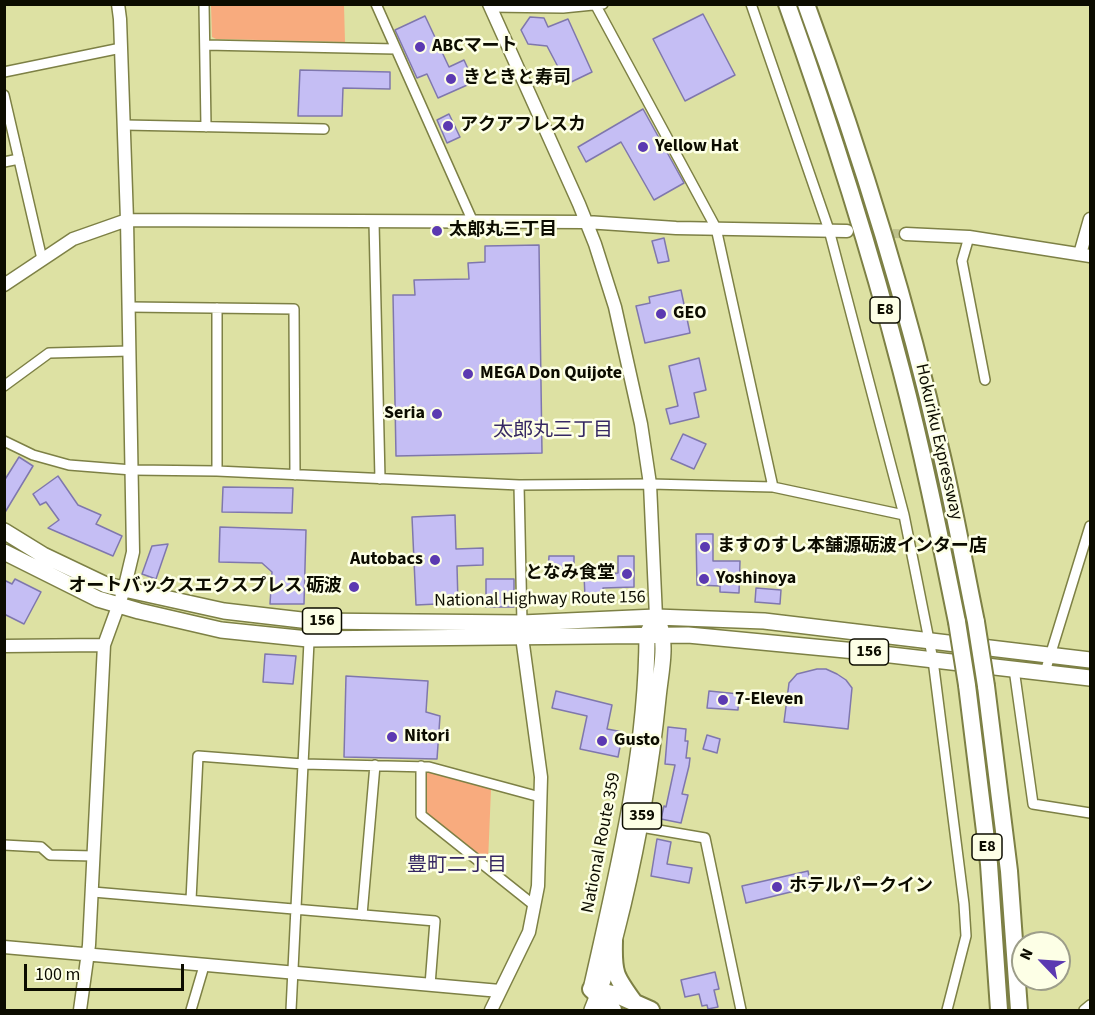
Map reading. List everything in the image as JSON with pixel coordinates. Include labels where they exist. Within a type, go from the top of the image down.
[{"type":"highway","name":"Hokuriku Expressway","points":[[787,4],[831,131],[879,287],[922,452],[957,622],[967,685],[989,864],[999,1011]]},
{"type":"highway","name":"Hokuriku Expressway","points":[[806,4],[852,136],[910,329],[940,448],[986,686],[1007,859],[1020,1011]]},
{"type":"highway","name":"National Highway Route 156","points":[[4,531],[43,555],[106,585],[224,611],[310,621],[688,635],[855,651],[1090,678]]},
{"type":"highway","name":"National Highway Route 156","points":[[4,552],[98,599],[221,630],[308,639],[522,630],[657,617],[765,621],[1090,660]]},
{"type":"highway","name":"National Route 359","points":[[595,996],[643,731],[657,617]]},
{"type":"highway","name":"National Route 359","points":[[586,1011],[595,996],[614,941],[641,826],[652,750],[655,634]]},
{"type":"highway","points":[[614,941],[615,976],[634,1002]]},
{"type":"highway","points":[[595,996],[634,1002],[651,1011]]},
{"type":"highway","points":[[595,996],[613,1011]]},
{"type":"street","points":[[80,1011],[93,892],[104,645],[124,590],[133,552],[128,220],[118,4]]},
{"type":"street","points":[[204,4],[206,127]]},
{"type":"street","points":[[376,4],[473,222]]},
{"type":"street","points":[[751,4],[829,230],[904,515],[933,660],[955,825],[966,936],[947,1011]]},
{"type":"street","points":[[657,617],[650,484],[641,424],[615,307],[586,222],[489,6],[563,8],[598,5],[716,228],[773,488]]},
{"type":"street","points":[[205,45],[396,49]]},
{"type":"street","points":[[4,72],[121,48]]},
{"type":"street","points":[[4,95],[42,259]]},
{"type":"street","points":[[124,125],[324,129]]},
{"type":"street","points":[[4,162],[19,159]]},
{"type":"street","points":[[906,234],[969,237],[1085,255],[1090,219]]},
{"type":"street","points":[[4,285],[73,239],[128,220],[586,222],[847,231]]},
{"type":"street","points":[[374,222],[380,479]]},
{"type":"street","points":[[969,237],[962,261],[986,380]]},
{"type":"street","points":[[129,307],[294,309],[295,475]]},
{"type":"street","points":[[217,308],[217,471]]},
{"type":"street","points":[[4,386],[49,353],[130,351]]},
{"type":"street","points":[[4,441],[33,455],[69,465],[132,470],[217,471],[519,485],[650,484],[773,488],[904,515]]},
{"type":"street","points":[[491,1011],[529,932],[538,886],[541,777],[522,630],[519,485]]},
{"type":"street","points":[[1046,672],[1090,526]]},
{"type":"street","points":[[291,1011],[310,621]]},
{"type":"street","points":[[4,646],[104,645]]},
{"type":"street","points":[[1014,669],[1033,804],[1090,813]]},
{"type":"street","points":[[190,900],[198,756],[303,764],[421,766],[540,797]]},
{"type":"street","points":[[362,915],[375,765]]},
{"type":"street","points":[[421,766],[421,815],[535,906]]},
{"type":"street","points":[[641,826],[705,838],[741,1010]]},
{"type":"street","points":[[4,845],[41,848],[50,855],[94,856]]},
{"type":"street","points":[[93,892],[435,921],[430,985]]},
{"type":"street","points":[[4,947],[500,991]]},
{"type":"street","points":[[191,1011],[204,966]]},
{"type":"street","points":[[1084,1011],[1090,1005]]},
{"type":"shaded area","points":[[211,5],[344,5],[345,42],[216,39],[212,37]]},
{"type":"shaded area","points":[[424,769],[491,789],[488,862],[423,814]]},
{"type":"building","points":[[703,14],[735,75],[685,101],[653,39]]},
{"type":"building","name":"ABCマート","points":[[425,16],[449,67],[464,60],[474,82],[438,98],[427,74],[417,78],[395,30]]},
{"type":"building","points":[[530,17],[544,18],[548,27],[568,19],[592,72],[567,84],[547,46],[528,44],[521,30]]},
{"type":"building","points":[[300,70],[390,72],[390,89],[343,88],[342,116],[298,116]]},
{"type":"building","points":[[643,109],[684,183],[654,200],[621,142],[586,162],[578,147]]},
{"type":"building","points":[[449,114],[460,137],[447,143],[437,120]]},
{"type":"building","points":[[664,238],[669,261],[658,263],[652,241]]},
{"type":"building","name":"MEGA Don Quijote","points":[[539,245],[542,453],[396,456],[393,295],[415,295],[414,280],[469,279],[468,263],[485,262],[485,246]]},
{"type":"building","points":[[681,290],[690,333],[645,343],[636,306],[650,303],[649,297]]},
{"type":"building","points":[[699,358],[706,390],[694,393],[699,417],[670,424],[666,409],[678,406],[669,366]]},
{"type":"building","points":[[683,434],[706,444],[694,469],[671,459]]},
{"type":"building","points":[[19,457],[33,466],[4,514],[4,481]]},
{"type":"building","points":[[58,476],[78,505],[101,515],[96,524],[122,536],[113,556],[48,528],[59,520],[46,502],[40,505],[33,494]]},
{"type":"building","points":[[223,487],[293,488],[292,513],[222,512]]},
{"type":"building","name":"Autobacs","points":[[455,515],[456,549],[483,548],[483,565],[457,566],[458,603],[416,605],[412,517]]},
{"type":"building","points":[[220,527],[306,530],[304,604],[270,604],[272,572],[262,563],[219,562]]},
{"type":"building","points":[[696,534],[713,534],[713,561],[740,561],[739,593],[720,592],[720,586],[697,585]]},
{"type":"building","points":[[168,544],[156,579],[142,574],[152,546]]},
{"type":"building","points":[[549,556],[574,556],[574,575],[548,574]]},
{"type":"building","points":[[618,556],[634,556],[634,587],[603,588],[604,596],[585,597],[584,575],[618,573]]},
{"type":"building","points":[[15,579],[41,592],[24,624],[4,614],[4,580],[12,584]]},
{"type":"building","points":[[486,579],[514,579],[514,607],[486,607]]},
{"type":"building","points":[[756,588],[781,590],[780,604],[755,602]]},
{"type":"building","points":[[265,654],[296,656],[293,684],[263,682]]},
{"type":"building","points":[[826,669],[837,674],[852,688],[848,729],[784,722],[789,683],[797,674]]},
{"type":"building","name":"Nitori","points":[[346,676],[428,681],[426,712],[440,716],[437,759],[344,757]]},
{"type":"building","points":[[556,691],[612,705],[607,729],[623,732],[618,757],[580,749],[587,716],[552,708]]},
{"type":"building","points":[[709,691],[739,694],[738,710],[707,708]]},
{"type":"building","points":[[668,727],[686,729],[685,741],[688,741],[686,758],[690,758],[682,794],[688,795],[681,823],[661,819],[664,806],[666,807],[675,765],[665,764]]},
{"type":"building","points":[[707,735],[720,739],[717,753],[703,749]]},
{"type":"building","points":[[657,839],[671,842],[667,864],[692,868],[689,883],[651,876]]},
{"type":"building","name":"ホテルパークイン","points":[[808,871],[811,887],[746,903],[742,886]]},
{"type":"building","points":[[715,972],[719,989],[714,990],[718,1007],[708,1009],[707,1005],[702,1006],[699,994],[685,997],[681,980]]},
{"type":"tunnel","points":[[879,233],[906,234]]},
{"type":"place","name":"ABCマート","points":[[420,47]]},
{"type":"place","name":"きときと寿司","points":[[451,79]]},
{"type":"place","name":"アクアフレスカ","points":[[448,126]]},
{"type":"place","name":"Yellow Hat","points":[[643,147]]},
{"type":"place","name":"太郎丸三丁目","points":[[437,231]]},
{"type":"place","name":"GEO","points":[[661,314]]},
{"type":"place","name":"MEGA Don Quijote","points":[[468,374]]},
{"type":"place","name":"Seria","points":[[437,414]]},
{"type":"place","name":"ますのすし本舗源砺波インター店","points":[[705,547]]},
{"type":"place","name":"Autobacs","points":[[435,560]]},
{"type":"place","name":"となみ食堂","points":[[627,574]]},
{"type":"place","name":"Yoshinoya","points":[[704,579]]},
{"type":"place","name":"オートバックスエクスプレス 砺波","points":[[354,587]]},
{"type":"place","name":"7-Eleven","points":[[723,700]]},
{"type":"place","name":"Nitori","points":[[392,737]]},
{"type":"place","name":"Gusto","points":[[602,741]]},
{"type":"place","name":"ホテルパークイン","points":[[777,887]]},
{"type":"district","name":"太郎丸三丁目","points":[[553,432]]},
{"type":"district","name":"豊町二丁目","points":[[457,867]]}]
